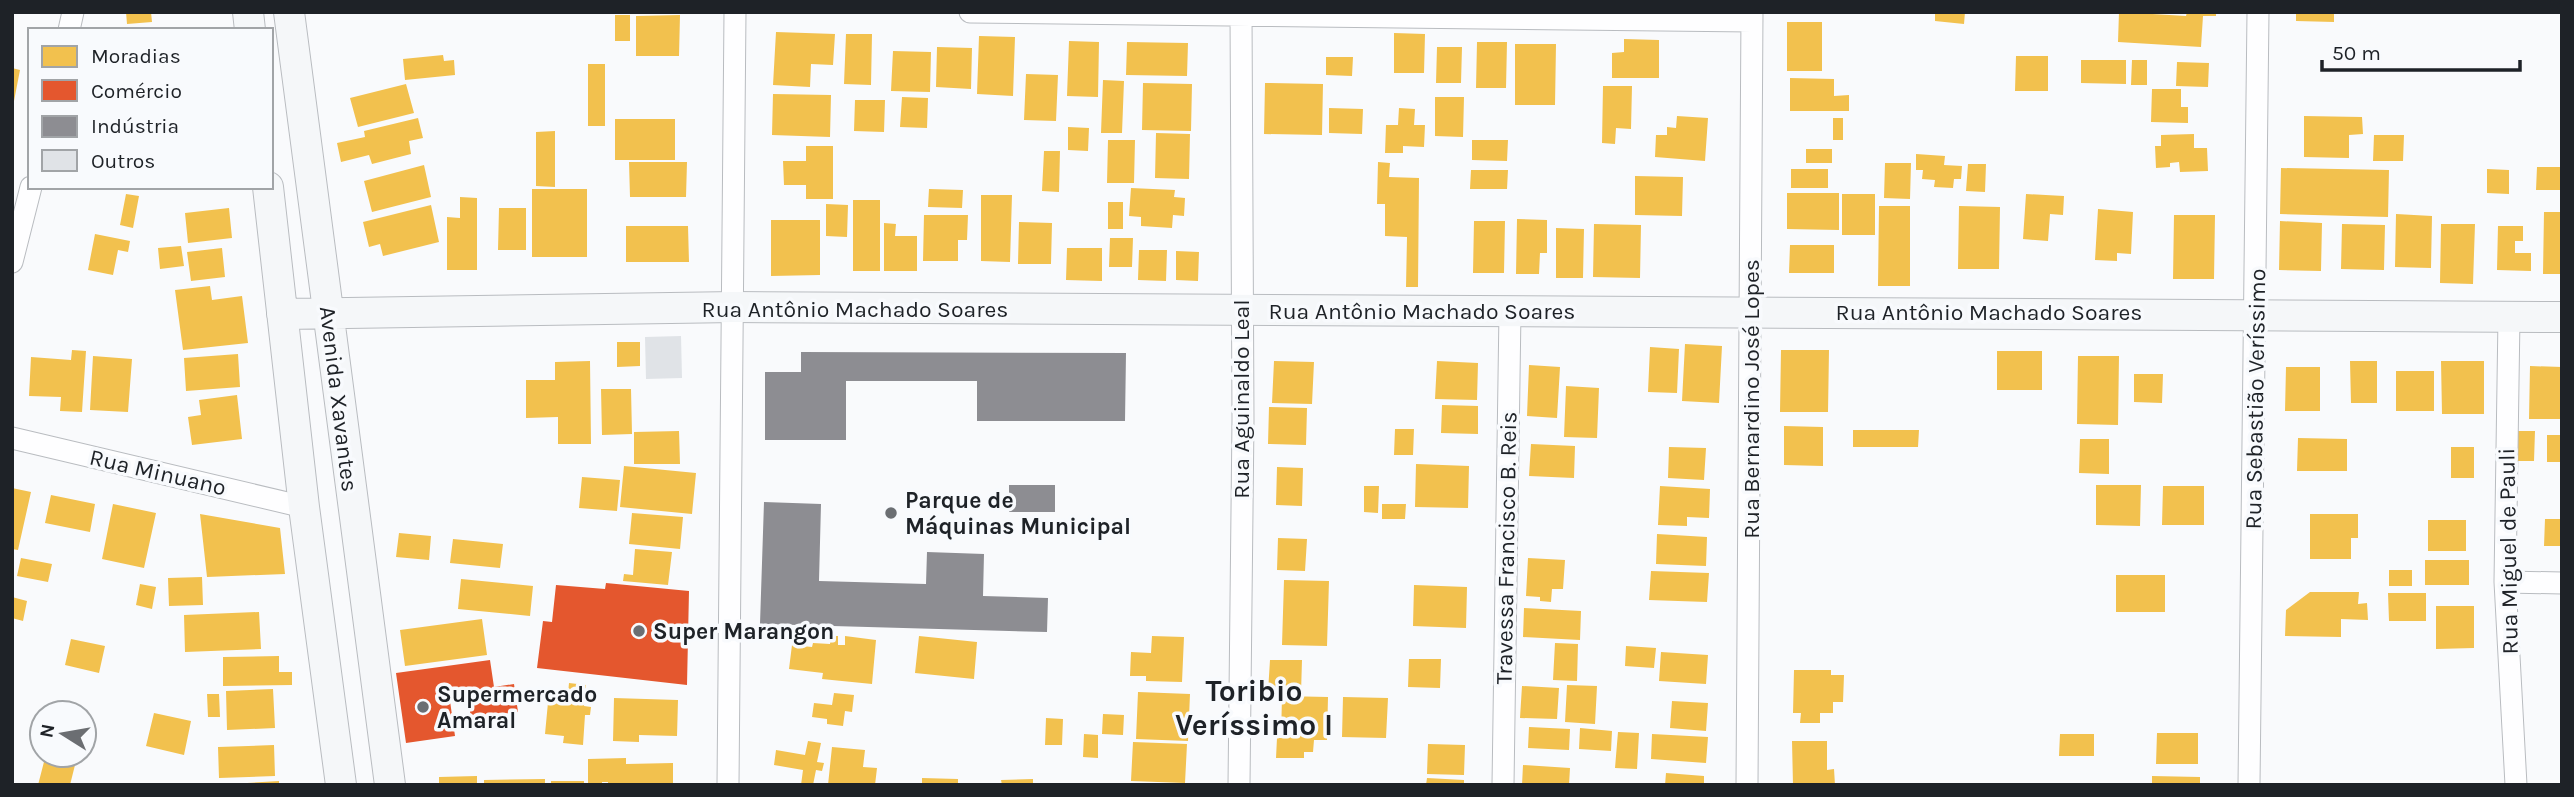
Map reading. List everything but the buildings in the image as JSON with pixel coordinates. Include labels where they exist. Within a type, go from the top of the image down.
[{"type":"street","name":"Avenida Xavantes","points":[[289,12],[390,785]]},
{"type":"street","points":[[728,785],[735,307],[735,12]]},
{"type":"street","points":[[970,12],[1752,17]]},
{"type":"street","name":"Rua Sebastião Veríssimo","points":[[2249,785],[2258,12]]},
{"type":"street","name":"Rua Aguinaldo Leal","points":[[1239,785],[1241,14]]},
{"type":"street","name":"Rua Bernardino José Lopes","points":[[1747,785],[1752,17]]},
{"type":"street","points":[[12,262],[30,189]]},
{"type":"street","name":"Avenida Xavantes","points":[[268,189],[304,507],[341,785]]},
{"type":"street","name":"Rua Antônio Machado Soares","points":[[282,314],[735,307],[1241,312],[1752,311],[2562,317]]},
{"type":"street","name":"Travessa Francisco B. Reis","points":[[1503,785],[1510,311]]},
{"type":"street","name":"Rua Miguel de Pauli","points":[[2509,317],[2505,582],[2516,785]]},
{"type":"street","name":"Rua Minuano","points":[[12,438],[304,507]]},
{"type":"street","points":[[2505,582],[2562,583]]},
{"type":"place","name":"Parque de Máquinas Municipal","points":[[891,513]]},
{"type":"place","name":"Super Marangon","points":[[639,631]]},
{"type":"place","name":"Supermercado Amaral","points":[[423,707]]},
{"type":"district","name":"Toribio Veríssimo I","points":[[1254,708]]}]
